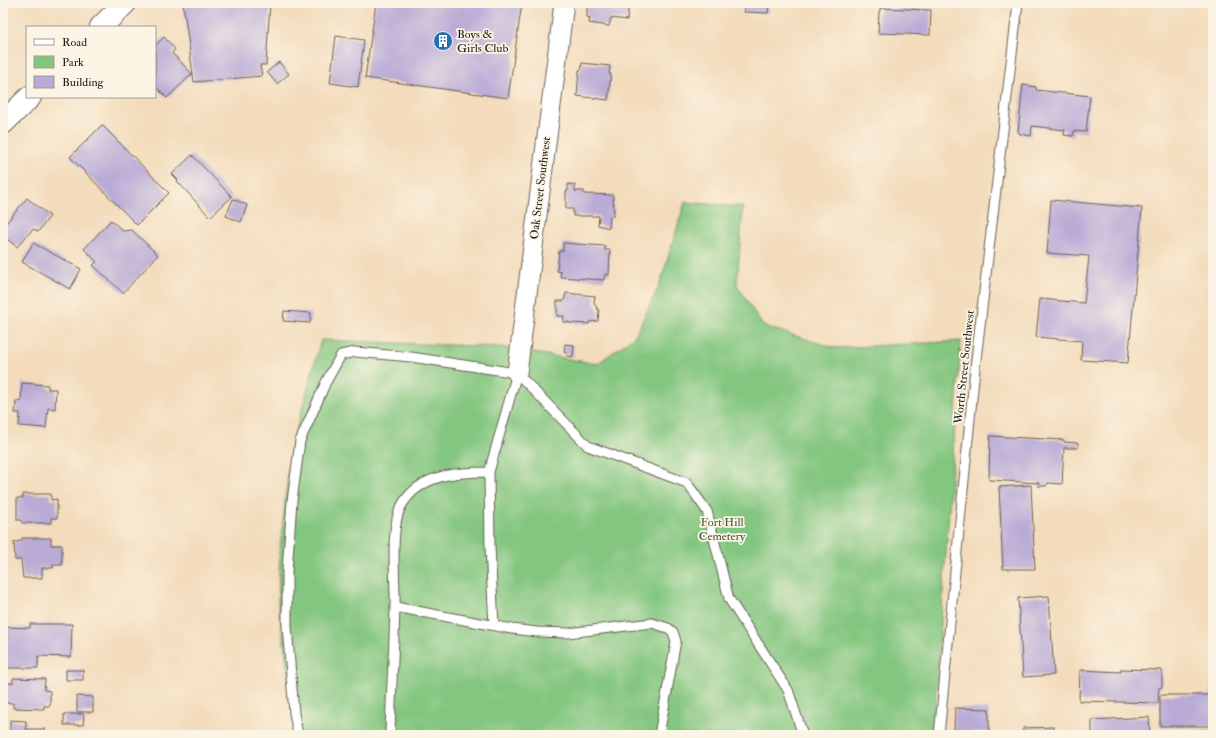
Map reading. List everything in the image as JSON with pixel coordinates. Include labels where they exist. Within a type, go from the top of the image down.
[{"type":"main road","points":[[102,26],[125,3]]},
{"type":"main road","points":[[3,123],[29,98]]},
{"type":"street","name":"Oak Street Southwest","points":[[517,373],[564,3]]},
{"type":"lane","name":"Worth Street Southwest","points":[[940,735],[975,368],[1018,3]]},
{"type":"lane","points":[[298,735],[294,713],[286,571],[292,501],[300,441],[326,382],[341,355],[354,352],[411,357],[517,373],[588,446],[687,483],[707,511],[729,599],[788,690],[803,735]]},
{"type":"lane","points":[[494,626],[490,547],[489,472],[517,373]]},
{"type":"lane","points":[[390,735],[396,607],[395,539],[396,522],[401,505],[411,493],[428,481],[443,476],[465,472],[489,472]]},
{"type":"lane","points":[[396,607],[494,626],[537,632],[568,633],[652,623],[668,628],[673,632],[676,641],[659,735]]},
{"type":"green space","name":"Fort Hill Cemetery","points":[[685,202],[743,207],[737,285],[763,326],[835,348],[961,341],[933,735],[297,735],[278,602],[280,549],[292,445],[321,340],[501,347],[597,364],[635,336],[660,284]]},
{"type":"building","points":[[183,3],[270,3],[266,65],[260,65],[262,76],[194,82]]},
{"type":"building","name":"Boys & Girls Club","points":[[376,3],[522,3],[508,98],[365,78]]},
{"type":"building","points":[[587,3],[629,3],[627,20],[611,18],[609,26],[589,23],[590,18],[587,17]]},
{"type":"building","points":[[745,3],[769,3],[768,13],[744,12]]},
{"type":"building","points":[[880,8],[931,10],[930,35],[878,33]]},
{"type":"building","points":[[336,36],[364,40],[358,87],[330,83]]},
{"type":"building","points":[[164,37],[175,49],[172,53],[192,74],[167,98],[156,87],[156,45]]},
{"type":"building","points":[[279,62],[289,74],[277,84],[267,72]]},
{"type":"building","points":[[582,63],[610,66],[609,74],[611,74],[608,100],[577,96],[579,70],[581,70]]},
{"type":"building","points":[[1023,85],[1036,87],[1036,90],[1090,96],[1086,132],[1074,131],[1073,136],[1064,135],[1065,130],[1032,126],[1031,136],[1020,134],[1018,131]]},
{"type":"building","points":[[102,125],[169,193],[137,225],[70,157]]},
{"type":"building","points":[[192,155],[232,197],[210,217],[172,174]]},
{"type":"building","points":[[568,184],[575,185],[575,191],[584,191],[584,194],[613,195],[614,216],[610,216],[609,228],[598,225],[599,216],[573,216],[573,209],[566,209],[566,191],[568,191]]},
{"type":"building","points":[[27,198],[50,216],[38,232],[34,229],[31,231],[17,247],[3,236],[3,227]]},
{"type":"building","points":[[233,199],[247,205],[241,222],[226,216]]},
{"type":"building","points":[[1051,200],[1142,208],[1128,363],[1081,360],[1082,341],[1036,337],[1040,299],[1084,303],[1089,256],[1047,253]]},
{"type":"building","points":[[111,220],[123,231],[132,230],[158,255],[123,293],[93,265],[97,262],[84,249]]},
{"type":"building","points":[[33,243],[81,269],[70,289],[22,262]]},
{"type":"building","points":[[563,243],[605,246],[605,250],[610,250],[609,275],[605,274],[604,280],[560,277],[561,272],[557,271],[559,251],[563,251]]},
{"type":"building","points":[[566,293],[595,296],[594,303],[599,311],[598,321],[589,322],[589,324],[563,322],[564,316],[557,316],[557,301],[564,301]]},
{"type":"building","points":[[284,311],[311,313],[310,323],[283,321]]},
{"type":"building","points":[[3,330],[6,339],[3,340]]},
{"type":"building","points":[[565,344],[574,345],[573,357],[567,356],[567,353],[564,352]]},
{"type":"building","points":[[22,383],[48,385],[48,389],[56,389],[55,409],[48,408],[46,428],[19,426],[20,413],[15,413],[16,401],[21,402]]},
{"type":"building","points":[[990,436],[1064,440],[1064,442],[1078,443],[1078,448],[1064,448],[1062,484],[1048,483],[1046,486],[1038,486],[1039,483],[989,480]]},
{"type":"building","points":[[1031,485],[1035,569],[1003,569],[999,487]]},
{"type":"building","points":[[23,494],[51,494],[51,500],[57,499],[57,518],[51,518],[51,523],[22,523],[21,520],[17,520],[17,498],[23,498]]},
{"type":"building","points":[[22,538],[51,538],[51,545],[62,545],[62,565],[53,565],[53,568],[42,568],[42,578],[23,578],[21,560],[15,560],[14,542],[22,541]]},
{"type":"building","points":[[1049,596],[1054,675],[1023,677],[1018,598]]},
{"type":"building","points":[[30,624],[72,624],[71,657],[38,656],[38,668],[6,668],[7,627],[30,628]]},
{"type":"building","points":[[1120,669],[1162,670],[1162,687],[1159,688],[1158,703],[1079,701],[1080,670],[1121,672]]},
{"type":"building","points":[[66,670],[83,670],[83,680],[66,680]]},
{"type":"building","points":[[1211,675],[1213,675],[1213,726],[1160,726],[1160,695],[1211,695]]},
{"type":"building","points":[[13,678],[45,679],[44,690],[50,691],[50,706],[44,706],[44,709],[13,708],[13,703],[5,703],[6,683],[13,683]]},
{"type":"building","points":[[77,696],[93,697],[93,712],[77,712]]},
{"type":"building","points":[[955,708],[989,709],[989,732],[954,732]]},
{"type":"building","points":[[64,714],[84,714],[83,725],[64,725]]},
{"type":"building","points":[[1149,717],[1150,735],[1092,735],[1092,720]]},
{"type":"building","points":[[10,720],[26,721],[26,729],[45,729],[45,735],[10,735]]},
{"type":"building","points":[[1054,727],[1054,735],[1023,735],[1023,728]]},
{"type":"building","points":[[1213,730],[1213,735],[1183,735],[1182,733],[1190,731]]},
{"type":"place","name":"Boys & Girls Club","points":[[443,41]]}]
